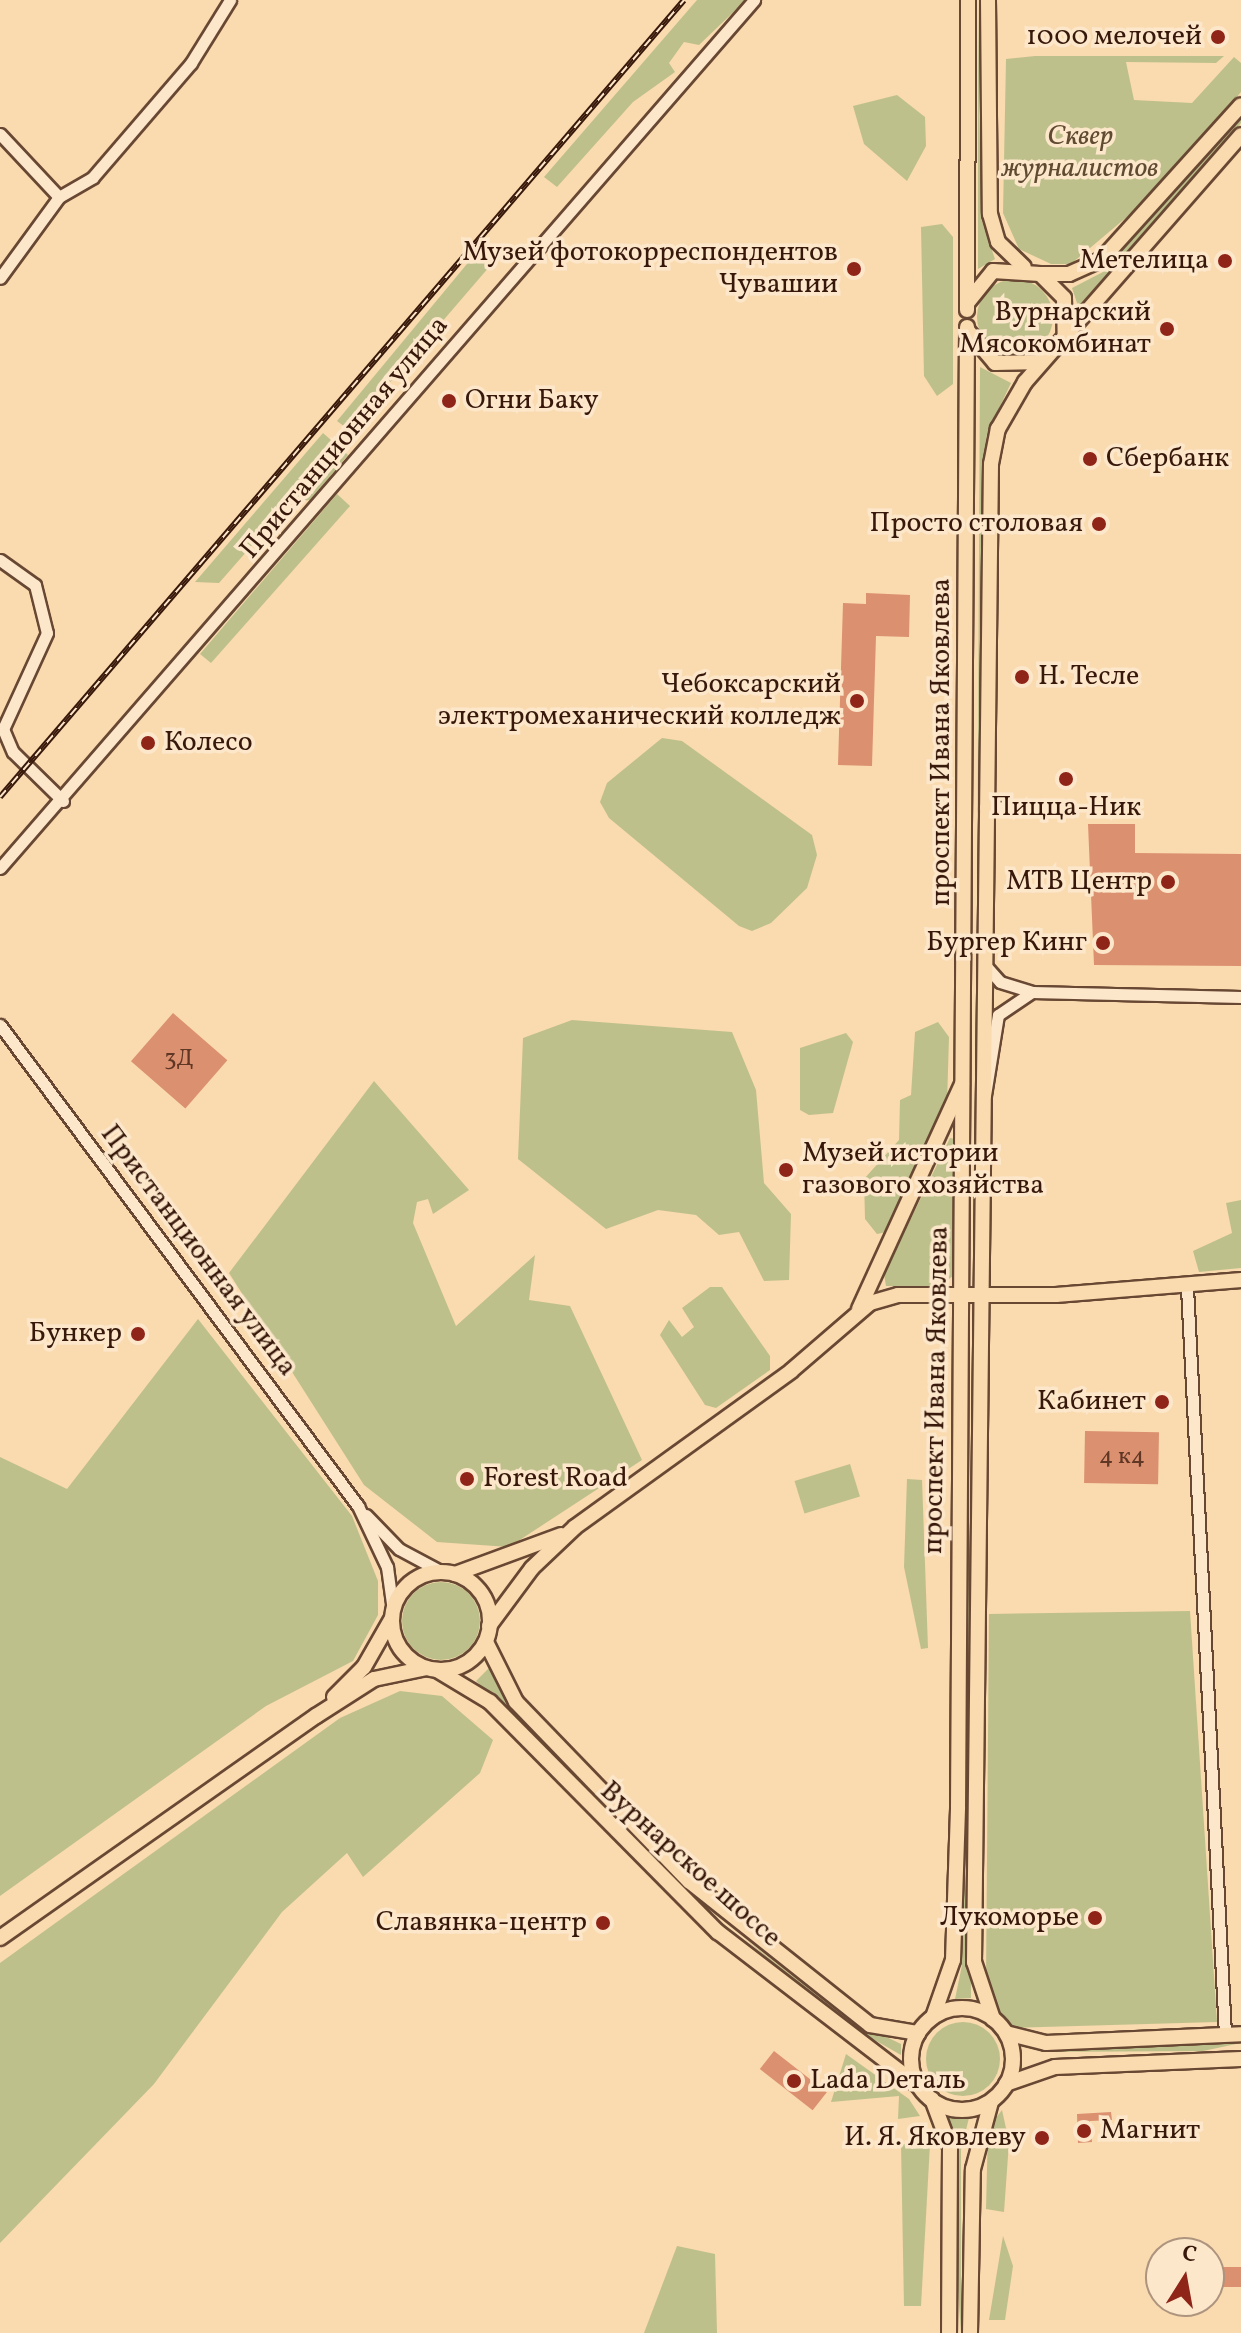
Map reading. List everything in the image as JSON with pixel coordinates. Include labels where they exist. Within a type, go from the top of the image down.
[{"type":"main road","points":[[968,0],[967,327],[995,363],[1042,362],[1241,135]]},
{"type":"main road","points":[[988,0],[990,214],[1006,254],[1034,272],[1064,298],[1064,338]]},
{"type":"main road","points":[[967,310],[975,287],[993,271],[1069,274],[1102,259],[1241,105]]},
{"type":"main road","name":"проспект Ивана Яковлева","points":[[933,2017],[951,1975],[956,1885],[964,1294],[967,327]]},
{"type":"main road","name":"проспект Ивана Яковлева","points":[[993,2019],[974,1962],[991,464],[1005,414],[1042,362]]},
{"type":"main road","points":[[859,1309],[965,1076]]},
{"type":"main road","points":[[0,1938],[316,1716],[374,1679],[466,1664],[486,1642],[489,1626],[532,1568],[575,1527],[791,1371],[859,1309],[898,1295],[1187,1287],[1241,1280]]},
{"type":"main road","points":[[316,1716],[364,1667],[406,1585],[509,1559],[575,1527]]},
{"type":"main road","points":[[448,1573],[478,1589],[489,1626]]},
{"type":"main road","points":[[392,1614],[403,1653],[432,1669]]},
{"type":"main road","name":"Вурнарское шоссе","points":[[486,1642],[516,1702],[606,1800],[730,1917],[870,2025],[918,2033]]},
{"type":"main road","name":"Вурнарское шоссе","points":[[432,1669],[490,1702],[593,1813],[718,1932],[920,2087]]},
{"type":"main road","points":[[593,1813],[606,1800]]},
{"type":"main road","points":[[718,1932],[730,1917]]},
{"type":"main road","points":[[949,2333],[950,2147],[931,2099],[920,2087],[911,2061],[918,2033],[933,2017],[970,2009],[993,2019],[1006,2033],[1013,2053],[1006,2084],[991,2102],[975,2148],[970,2333]]},
{"type":"main road","points":[[1006,2033],[1035,2043],[1241,2034]]},
{"type":"main road","points":[[1006,2084],[1055,2067],[1241,2059]]},
{"type":"main road","points":[[931,2099],[963,2109],[991,2102]]},
{"type":"street","points":[[0,278],[59,197],[103,165],[191,63],[230,0]]},
{"type":"street","name":"Пристанционная улица","points":[[0,868],[63,801],[754,0]]},
{"type":"street","points":[[0,134],[59,197]]},
{"type":"street","points":[[0,560],[35,585],[47,633],[2,720],[3,739],[63,801]]},
{"type":"street","points":[[985,807],[1034,808]]},
{"type":"street","points":[[984,964],[1000,982],[1032,992],[1241,997]]},
{"type":"street","points":[[983,1100],[995,1064],[998,1015],[1032,992]]},
{"type":"street","name":"Пристанционная улица","points":[[0,1025],[358,1506],[399,1549],[448,1573]]},
{"type":"street","points":[[1187,1287],[1225,2035]]},
{"type":"street","name":"Пристанционная улица","points":[[358,1506],[387,1567],[392,1614]]},
{"type":"green space","points":[[697,0],[746,0],[699,45],[684,42],[669,63],[675,72],[633,102],[557,187],[544,177]]},
{"type":"green space","points":[[978,0],[981,218],[995,259],[978,269]]},
{"type":"green space","name":"Сквер журналистов","points":[[1035,56],[1224,56],[1216,63],[1126,62],[1134,100],[1192,103],[1234,57],[1241,63],[1241,92],[1147,200],[1071,264],[1051,264],[1019,249],[1003,213],[1006,59]]},
{"type":"green space","points":[[897,95],[925,117],[926,146],[907,181],[864,144],[853,106]]},
{"type":"green space","points":[[1241,115],[1241,123],[1079,309],[1072,288],[1103,272]]},
{"type":"green space","points":[[942,224],[953,237],[953,384],[937,396],[924,376],[921,227]]},
{"type":"green space","points":[[481,247],[496,259],[349,430],[337,421]]},
{"type":"green space","points":[[1008,279],[1022,279],[1036,285],[1047,296],[1053,317],[1050,332],[1042,344],[1022,355],[1008,355],[994,349],[983,338],[977,324],[977,310],[983,296],[994,285]]},
{"type":"green space","points":[[980,367],[1011,383],[987,434],[983,468],[975,1281]]},
{"type":"green space","points":[[323,433],[348,455],[310,500],[290,502],[219,583],[195,582]]},
{"type":"green space","points":[[337,494],[350,506],[211,663],[200,654]]},
{"type":"green space","points":[[662,738],[682,741],[812,835],[817,855],[807,888],[771,923],[752,931],[739,926],[609,818],[600,802],[607,783]]},
{"type":"green space","points":[[572,1020],[732,1032],[756,1090],[764,1183],[791,1214],[789,1280],[764,1281],[739,1232],[719,1235],[696,1215],[658,1210],[606,1229],[518,1159],[523,1038]]},
{"type":"green space","points":[[938,1022],[949,1037],[947,1104],[891,1231],[877,1234],[865,1219],[864,1179],[899,1140],[900,1100],[911,1095],[915,1032]]},
{"type":"green space","points":[[846,1033],[853,1042],[833,1113],[809,1115],[800,1110],[800,1048]]},
{"type":"green space","points":[[374,1081],[469,1190],[433,1214],[428,1199],[417,1202],[413,1223],[456,1326],[535,1255],[529,1300],[570,1306],[642,1460],[509,1547],[437,1542],[364,1485],[229,1273]]},
{"type":"green space","points":[[950,1138],[956,1139],[953,1276],[939,1286],[886,1286],[884,1274]]},
{"type":"green space","points":[[1241,1200],[1241,1268],[1199,1272],[1193,1251],[1232,1233],[1226,1203]]},
{"type":"green space","points":[[710,1287],[722,1287],[770,1356],[770,1370],[716,1408],[705,1405],[660,1335],[669,1320],[682,1337],[694,1327],[682,1308]]},
{"type":"green space","points":[[969,1308],[971,1998],[955,1999],[962,1965]]},
{"type":"green space","points":[[198,1319],[352,1516],[378,1581],[378,1615],[353,1661],[266,1706],[0,1896],[0,1457],[67,1489]]},
{"type":"green space","points":[[850,1464],[860,1497],[804,1513],[795,1481]]},
{"type":"green space","points":[[907,1479],[922,1480],[928,1648],[921,1649],[904,1567]]},
{"type":"green space","points":[[441,1582],[456,1585],[468,1594],[477,1606],[480,1621],[477,1636],[468,1648],[456,1657],[441,1660],[426,1657],[414,1648],[405,1636],[402,1621],[405,1606],[414,1594],[426,1585]]},
{"type":"green space","points":[[1190,1611],[1217,2022],[1007,2028],[989,2010],[986,1982],[989,1614]]},
{"type":"green space","points":[[490,1667],[503,1693],[563,1766],[476,1681]]},
{"type":"green space","points":[[400,1691],[442,1696],[493,1740],[480,1773],[363,1877],[347,1853],[282,1912],[154,2084],[0,2243],[0,1963],[340,1718]]},
{"type":"green space","points":[[745,1939],[845,2017],[901,2044],[901,2055],[843,2022]]},
{"type":"green space","points":[[956,2022],[970,2022],[984,2028],[994,2038],[1000,2059],[994,2080],[984,2090],[970,2096],[956,2096],[942,2090],[932,2080],[926,2066],[926,2052],[932,2038],[942,2028]]},
{"type":"green space","points":[[1241,2043],[1203,2051],[1037,2052],[1202,2045]]},
{"type":"green space","points":[[846,2054],[909,2099],[920,2116],[898,2119],[899,2096],[831,2102]]},
{"type":"green space","points":[[1002,2110],[1009,2142],[1004,2212],[986,2209],[988,2128]]},
{"type":"green space","points":[[946,2118],[969,2118],[961,2150],[961,2333]]},
{"type":"green space","points":[[901,2144],[930,2144],[921,2306],[904,2306]]},
{"type":"green space","points":[[1003,2236],[1013,2266],[1005,2320],[989,2320]]},
{"type":"green space","points":[[677,2246],[715,2254],[717,2333],[644,2333]]},
{"type":"building","name":"Чебоксарский электромеханический колледж","points":[[866,593],[910,595],[909,637],[876,636],[872,766],[838,765],[843,603],[866,604]]},
{"type":"building","name":"МТВ Центр","points":[[1088,824],[1135,824],[1135,853],[1241,854],[1241,966],[1094,965]]},
{"type":"building","points":[[173,1013],[227,1060],[185,1109],[131,1061]]},
{"type":"building","points":[[1085,1431],[1159,1432],[1158,1484],[1084,1483]]},
{"type":"building","name":"Lada Dеталь","points":[[774,2051],[827,2092],[813,2110],[760,2069]]},
{"type":"building","name":"Магнит","points":[[1111,2112],[1112,2120],[1090,2121],[1092,2142],[1078,2143],[1077,2114]]},
{"type":"building","points":[[1225,2267],[1241,2267],[1241,2287],[1225,2287]]},
{"type":"railway","points":[[0,797],[684,0]]},
{"type":"place","name":"1000 мелочей","points":[[1218,37]]},
{"type":"place","name":"Метелица","points":[[1225,261]]},
{"type":"place","name":"Музей фотокорреспондентов Чувашии","points":[[854,269]]},
{"type":"place","name":"Вурнарский Мясокомбинат","points":[[1167,329]]},
{"type":"place","name":"Огни Баку","points":[[449,401]]},
{"type":"place","name":"Сбербанк","points":[[1090,459]]},
{"type":"place","name":"Просто столовая","points":[[1099,524]]},
{"type":"place","name":"Н. Тесле","points":[[1022,677]]},
{"type":"place","name":"Чебоксарский электромеханический колледж","points":[[857,701]]},
{"type":"place","name":"Колесо","points":[[148,743]]},
{"type":"place","name":"Пицца-Ник","points":[[1066,779]]},
{"type":"place","name":"МТВ Центр","points":[[1168,882]]},
{"type":"place","name":"Бургер Кинг","points":[[1103,943]]},
{"type":"place","name":"Музей истории газового хозяйства","points":[[786,1170]]},
{"type":"place","name":"Бункер","points":[[138,1334]]},
{"type":"place","name":"Кабинет","points":[[1162,1402]]},
{"type":"place","name":"Forest Road","points":[[467,1479]]},
{"type":"place","name":"Лукоморье","points":[[1095,1918]]},
{"type":"place","name":"Славянка-центр","points":[[603,1923]]},
{"type":"place","name":"Lada Dеталь","points":[[794,2081]]},
{"type":"place","name":"Магнит","points":[[1084,2131]]},
{"type":"place","name":"И. Я. Яковлеву","points":[[1042,2138]]}]
